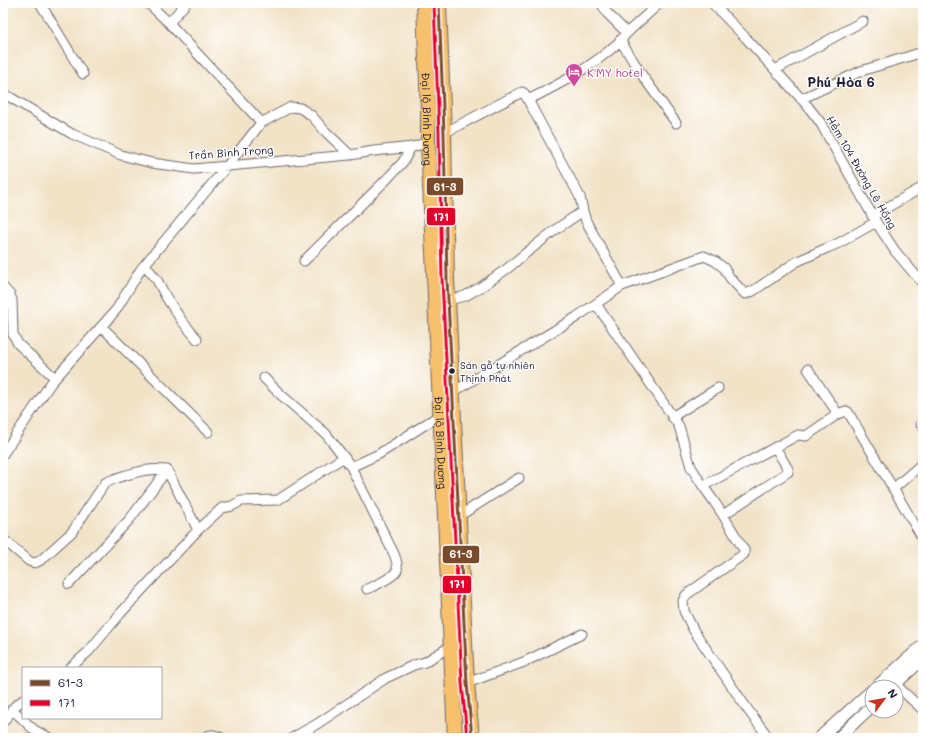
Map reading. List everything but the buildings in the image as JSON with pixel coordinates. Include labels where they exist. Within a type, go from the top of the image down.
[{"type":"highway","name":"Đại lộ Bình Dương","points":[[424,3],[428,142],[455,738]]},
{"type":"highway","name":"Đại lộ Bình Dương","points":[[438,3],[444,134],[448,300],[467,683],[472,738]]},
{"type":"highway","points":[[428,142],[444,134]]},
{"type":"street","points":[[40,3],[83,74]]},
{"type":"street","points":[[148,3],[169,23],[260,120],[261,123]]},
{"type":"street","points":[[169,23],[186,3]]},
{"type":"street","points":[[601,3],[624,37],[642,75],[676,123]]},
{"type":"street","points":[[528,100],[562,83],[603,55],[660,3]]},
{"type":"street","name":"Hẻm 104 Đường Lê Hồng","points":[[715,4],[820,122],[874,219],[895,251],[923,284]]},
{"type":"street","points":[[775,70],[863,20]]},
{"type":"street","points":[[801,99],[861,71],[923,52]]},
{"type":"street","points":[[444,134],[522,92],[524,93],[580,197],[586,221],[622,286]]},
{"type":"street","name":"Trần Bình Trọng","points":[[3,93],[72,134],[121,155],[152,163],[194,169],[350,155],[411,147],[428,142]]},
{"type":"street","points":[[3,454],[51,383],[116,310],[141,269],[261,123],[291,106],[300,108],[311,115],[350,155]]},
{"type":"street","points":[[304,261],[388,178],[403,162],[411,147]]},
{"type":"street","points":[[453,392],[575,318],[622,286],[704,256],[715,261],[724,268],[730,278],[745,294],[753,291],[796,262],[839,244],[923,187]]},
{"type":"street","points":[[448,300],[465,296],[481,287],[508,268],[555,230],[583,211]]},
{"type":"street","points":[[145,265],[157,280],[182,322],[197,339]]},
{"type":"street","points":[[3,287],[10,295],[12,300],[13,334],[15,339],[18,344],[56,378]]},
{"type":"street","points":[[596,304],[679,426],[691,467],[744,550],[744,554],[686,595],[683,601],[684,611],[694,631],[769,738]]},
{"type":"street","points":[[102,327],[208,432]]},
{"type":"street","points":[[808,370],[838,414]]},
{"type":"street","points":[[264,378],[326,434],[344,457],[351,467],[394,554],[397,564],[396,570],[392,575],[367,589]]},
{"type":"street","points":[[672,417],[718,388]]},
{"type":"street","points":[[703,486],[799,434],[806,436],[844,411],[848,412],[923,538]]},
{"type":"street","points":[[351,467],[379,454],[440,415]]},
{"type":"street","points":[[723,515],[788,472],[788,469],[775,447]]},
{"type":"street","points":[[71,667],[88,652],[120,614],[198,530],[222,508],[232,506],[242,501],[278,500],[344,457]]},
{"type":"street","points":[[893,489],[923,463]]},
{"type":"street","points":[[3,539],[29,561],[35,563],[41,560],[72,532],[105,483],[142,470],[156,468],[167,470]]},
{"type":"street","points":[[167,470],[198,530]]},
{"type":"street","points":[[69,584],[130,518],[167,470]]},
{"type":"street","points":[[459,516],[519,478]]},
{"type":"street","points":[[467,683],[524,662],[582,634]]},
{"type":"street","points":[[885,679],[923,645]]},
{"type":"street","points":[[292,738],[317,724],[386,678],[414,665],[425,662],[451,646]]},
{"type":"street","points":[[901,679],[923,659]]},
{"type":"street","points":[[904,695],[923,710]]},
{"type":"street","points":[[818,738],[864,697]]},
{"type":"street","points":[[3,722],[12,709],[22,701]]},
{"type":"street","points":[[12,709],[22,719]]},
{"type":"street","points":[[838,738],[864,714]]},
{"type":"street","points":[[22,719],[34,730],[50,738]]},
{"type":"street","points":[[204,738],[211,734],[222,738]]},
{"type":"shaded area","points":[[923,680],[923,701],[911,690]]},
{"type":"transit line","name":"171","points":[[434,3],[439,133],[442,279],[462,683],[467,738]]},
{"type":"transit line","name":"61-3","points":[[439,3],[444,133],[447,279],[467,683],[472,738]]},
{"type":"place","name":"K'MY hotel","points":[[574,87]]},
{"type":"place","name":"Sàn gỗ tự nhiên Thịnh Phát","points":[[452,371]]},
{"type":"district","name":"Phú Hòa 6","points":[[841,81]]}]
